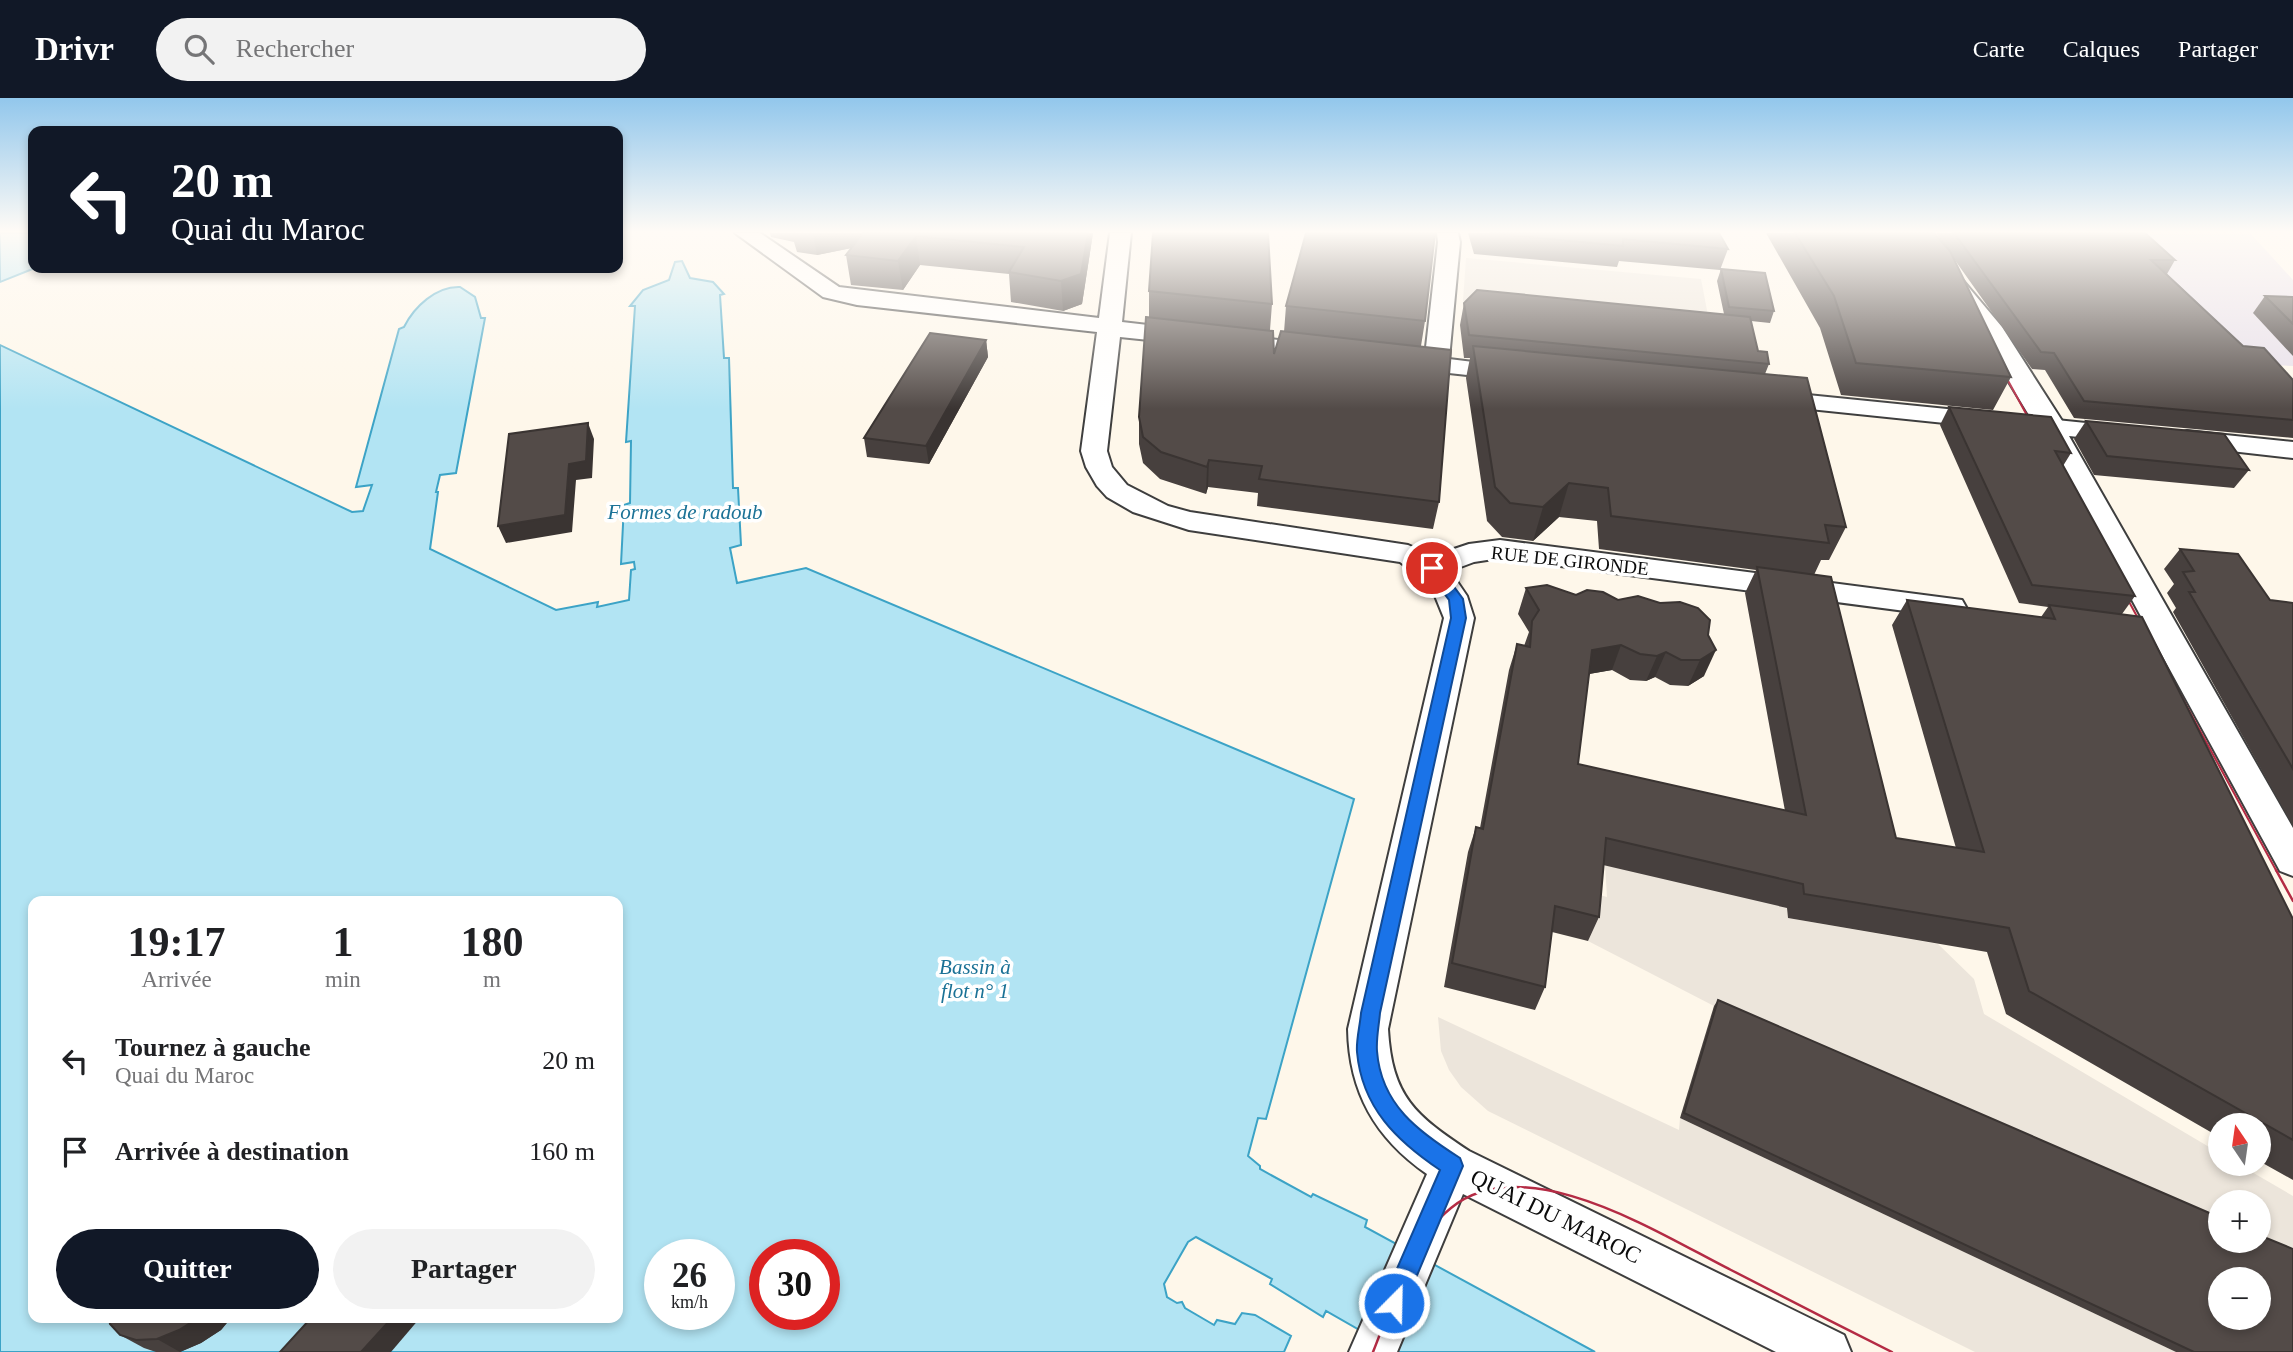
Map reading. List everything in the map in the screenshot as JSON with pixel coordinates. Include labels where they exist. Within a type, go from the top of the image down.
[{"type":"street","points":[[830,292],[857,298],[1109,326],[1132,333],[1346,354]]},
{"type":"street","points":[[1113,292],[1094,451],[1097,467],[1114,490],[1159,513],[1189,521],[1372,547],[1408,554],[1432,568]]},
{"type":"street","points":[[1436,365],[1444,292]]},
{"type":"street","points":[[1958,292],[1992,333],[2051,427],[2293,861]]},
{"type":"street","points":[[1385,359],[1533,375]]},
{"type":"street","points":[[1740,396],[2293,450]]},
{"type":"street","name":"RUE DE GIRONDE","points":[[1432,568],[1469,554],[1500,549],[1979,611]]},
{"type":"street","name":"QUAI DU MAROC","points":[[1432,568],[1456,599],[1459,618],[1371,1013],[1367,1051],[1375,1083],[1391,1115],[1412,1140],[1453,1166],[1827,1352]]},
{"type":"street","points":[[2081,624],[2166,635]]},
{"type":"street","points":[[1373,1352],[1453,1166]]},
{"type":"shaded area","points":[[1464,292],[1703,292],[1710,326],[1463,301]]},
{"type":"shaded area","points":[[2178,292],[2293,292],[2293,366],[2253,364]]},
{"type":"shaded area","points":[[1605,865],[1785,885],[1788,918],[1938,944],[1974,979],[1984,1014],[2208,1146],[2208,1176],[2259,1176],[2293,1196],[2293,1258],[2271,1247],[2271,1190],[2208,1190],[2208,1220],[1714,1006],[1588,941],[1592,893],[1607,897]]},
{"type":"shaded area","points":[[1438,1017],[1679,1130],[1680,1118],[2176,1352],[1975,1352],[1488,1111],[1461,1087],[1449,1070],[1441,1051]]},
{"type":"water","name":"Bassin à flot n° 1","points":[[467,292],[475,297],[481,318],[485,318],[456,473],[440,475],[430,549],[556,610],[598,602],[597,607],[629,600],[634,562],[621,564],[624,505],[630,503],[631,441],[626,442],[635,306],[630,306],[642,292],[722,292],[724,294],[720,295],[724,358],[729,358],[733,488],[738,488],[741,545],[730,548],[737,583],[806,568],[1354,799],[1266,1119],[1258,1118],[1248,1156],[1260,1169],[1311,1197],[1313,1194],[1367,1220],[1365,1227],[1595,1352],[1398,1352],[1326,1311],[1323,1317],[1270,1284],[1272,1279],[1196,1237],[1188,1242],[1164,1284],[1167,1297],[1177,1303],[1182,1302],[1185,1308],[1214,1325],[1217,1320],[1235,1324],[1242,1313],[1255,1315],[1291,1336],[1284,1352],[0,1352],[0,345],[352,512],[363,511],[372,485],[356,487],[399,329],[404,327],[420,305],[434,294]]},
{"type":"building","points":[[1154,292],[1271,292],[1272,304]]},
{"type":"building","points":[[1290,292],[1428,292],[1425,321],[1286,306]]},
{"type":"building","points":[[1475,292],[1492,292],[1750,317],[1758,351],[1767,352],[1769,364],[1469,335],[1464,303]]},
{"type":"building","points":[[1726,292],[1769,292],[1774,311],[1729,307]]},
{"type":"building","points":[[1831,292],[1970,292],[2011,377],[1856,363]]},
{"type":"building","points":[[1997,292],[2185,292],[2243,346],[2264,348],[2293,380],[2293,420],[2084,401],[2054,353],[2041,352]]},
{"type":"building","points":[[2265,296],[2293,297],[2293,324]]},
{"type":"building","points":[[1146,317],[1273,331],[1274,354],[1281,331],[1451,350],[1439,502],[1259,479],[1262,466],[1209,460],[1207,467],[1161,452],[1143,437],[1139,417]]},
{"type":"building","points":[[930,333],[986,340],[926,446],[864,438]]},
{"type":"building","points":[[1473,346],[1807,378],[1846,527],[1825,525],[1829,543],[1611,516],[1608,488],[1569,483],[1543,507],[1510,503],[1495,487]]},
{"type":"building","points":[[1949,407],[2051,417],[2071,453],[2055,451],[2135,596],[2032,585]]},
{"type":"building","points":[[2086,421],[2224,434],[2249,470],[2107,456]]},
{"type":"building","points":[[588,423],[586,461],[569,464],[565,515],[498,526],[509,434]]},
{"type":"building","points":[[2180,549],[2238,554],[2270,600],[2293,603],[2293,769],[2189,592],[2195,592],[2183,572],[2194,571]]},
{"type":"building","points":[[1757,567],[1831,577],[1896,838],[1984,852],[1907,600],[2055,619],[2049,605],[2142,617],[2293,919],[2293,1140],[2272,1128],[2272,1113],[2245,1113],[2029,991],[2009,928],[1804,894],[1803,884],[1606,838],[1599,917],[1555,906],[1545,987],[1452,963],[1476,827],[1483,829],[1517,644],[1530,647],[1532,621],[1539,610],[1526,588],[1547,585],[1576,595],[1587,590],[1603,592],[1618,600],[1638,596],[1660,603],[1680,602],[1698,608],[1710,620],[1708,635],[1716,650],[1700,660],[1681,660],[1666,652],[1657,656],[1640,654],[1621,645],[1592,650],[1578,764],[1806,815]]},
{"type":"building","points":[[1718,1000],[2208,1212],[2208,1253],[2271,1253],[2271,1240],[2293,1249],[2293,1352],[2194,1352],[1684,1113]]},
{"type":"building","points":[[190,1323],[157,1339],[136,1340],[120,1335],[110,1324]]},
{"type":"building","points":[[306,1323],[387,1323],[361,1352],[280,1352]]},
{"type":"tram line","points":[[2000,366],[2035,430]]},
{"type":"tram line","points":[[2121,587],[2146,633]]},
{"type":"tram line","points":[[2180,694],[2277,872]]},
{"type":"tram line","points":[[2276,870],[2293,901]]},
{"type":"tram line","points":[[1373,1352],[1413,1256],[1437,1222],[1451,1208],[1482,1192],[1517,1187],[1554,1192],[1593,1203],[1631,1219],[1892,1352]]},
{"type":"route","points":[[1394,1303],[1453,1166],[1412,1140],[1391,1115],[1375,1083],[1367,1051],[1371,1013],[1459,618],[1456,599],[1432,568]]},
{"type":"water label","name":"Formes de radoub","points":[[685,512]]}]
